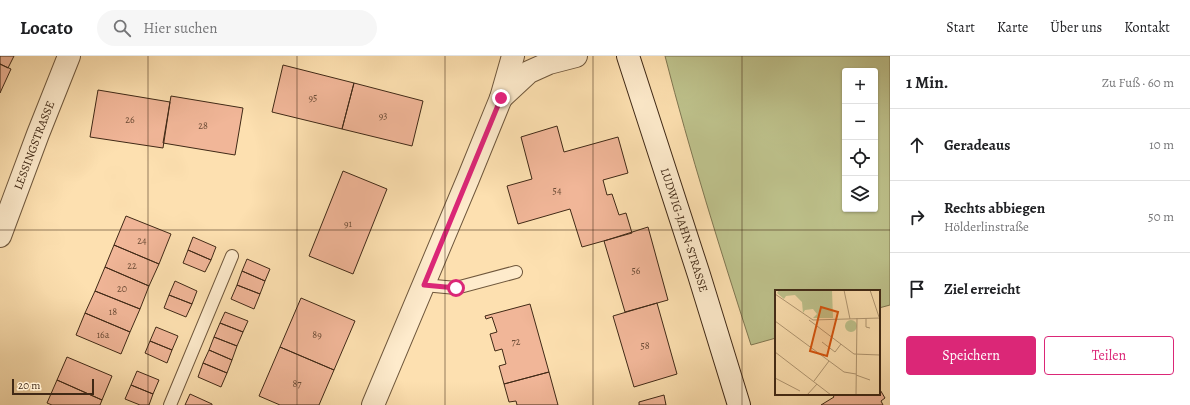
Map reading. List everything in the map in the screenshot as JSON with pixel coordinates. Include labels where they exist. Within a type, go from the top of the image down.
[{"type":"street","name":"LESSINGSTRASSE","points":[[0,236],[69,56]]},
{"type":"street","points":[[373,405],[501,98],[513,56]]},
{"type":"street","points":[[501,98],[529,72],[549,63],[576,56]]},
{"type":"street","name":"LUDWIG-JAHN-STRASSE","points":[[628,56],[699,275],[739,405]]},
{"type":"lane","points":[[170,405],[232,256]]},
{"type":"lane","points":[[424,285],[456,288],[516,272]]},
{"type":"green space","points":[[665,56],[890,56],[890,305],[880,308],[880,290],[775,290],[775,338],[751,345],[706,201]]},
{"type":"building","points":[[0,56],[14,56],[8,68],[0,64]]},
{"type":"building","points":[[0,64],[11,69],[0,93]]},
{"type":"building","points":[[283,65],[354,83],[342,129],[272,112]]},
{"type":"building","points":[[354,83],[423,101],[412,146],[342,129]]},
{"type":"building","points":[[98,90],[170,102],[163,148],[90,137]]},
{"type":"building","points":[[171,96],[243,108],[235,155],[163,143]]},
{"type":"building","points":[[557,126],[564,152],[618,137],[628,173],[603,180],[607,195],[612,194],[619,215],[626,213],[632,233],[582,247],[570,209],[518,224],[507,186],[532,179],[521,137]]},
{"type":"building","points":[[343,171],[387,189],[353,274],[309,256]]},
{"type":"building","points":[[126,216],[171,234],[159,264],[114,245]]},
{"type":"building","points":[[648,227],[668,300],[625,312],[604,241]]},
{"type":"building","points":[[193,237],[216,247],[211,260],[188,250]]},
{"type":"building","points":[[114,245],[159,264],[149,286],[105,267]]},
{"type":"building","points":[[188,250],[211,260],[205,272],[183,263]]},
{"type":"building","points":[[247,259],[270,269],[265,281],[242,271]]},
{"type":"building","points":[[105,267],[149,286],[140,309],[95,291]]},
{"type":"building","points":[[242,271],[265,281],[260,294],[237,285]]},
{"type":"building","points":[[175,281],[197,291],[192,304],[169,295]]},
{"type":"building","points":[[237,285],[260,294],[254,309],[231,299]]},
{"type":"building","points":[[95,291],[140,309],[130,332],[85,313]]},
{"type":"building","points":[[169,295],[192,304],[186,317],[164,308]]},
{"type":"building","points":[[301,298],[355,321],[334,370],[280,347]]},
{"type":"building","points":[[657,303],[677,374],[634,387],[613,316]]},
{"type":"building","points":[[530,304],[549,372],[504,384],[499,366],[506,364],[502,349],[495,351],[490,334],[497,332],[492,317],[486,319],[485,316]]},
{"type":"building","points":[[225,312],[248,321],[243,332],[220,323]]},
{"type":"building","points":[[85,313],[130,332],[121,354],[76,335]]},
{"type":"building","points":[[220,323],[243,332],[237,346],[214,337]]},
{"type":"building","points":[[156,327],[178,336],[172,350],[150,341]]},
{"type":"building","points":[[214,337],[237,346],[232,360],[209,350]]},
{"type":"building","points":[[150,341],[172,350],[167,363],[145,353]]},
{"type":"building","points":[[280,347],[334,370],[319,405],[280,405],[259,396]]},
{"type":"building","points":[[209,350],[232,360],[227,373],[203,363]]},
{"type":"building","points":[[67,357],[112,376],[102,400],[57,380]]},
{"type":"building","points":[[203,363],[227,373],[221,387],[198,377]]},
{"type":"building","points":[[137,371],[159,380],[153,394],[131,385]]},
{"type":"building","points":[[549,372],[558,405],[517,405],[516,401],[509,402],[504,384]]},
{"type":"building","points":[[57,380],[102,400],[100,405],[52,405],[47,403]]},
{"type":"building","points":[[131,385],[153,394],[149,405],[140,405],[125,399]]},
{"type":"building","points":[[880,390],[885,398],[881,401],[883,405],[821,405],[834,397],[833,395],[880,395]]},
{"type":"building","points":[[190,394],[212,404],[212,405],[185,405]]},
{"type":"building","points":[[664,395],[666,405],[639,405],[639,402]]},
{"type":"route","points":[[456,288],[424,285],[501,98]]}]
